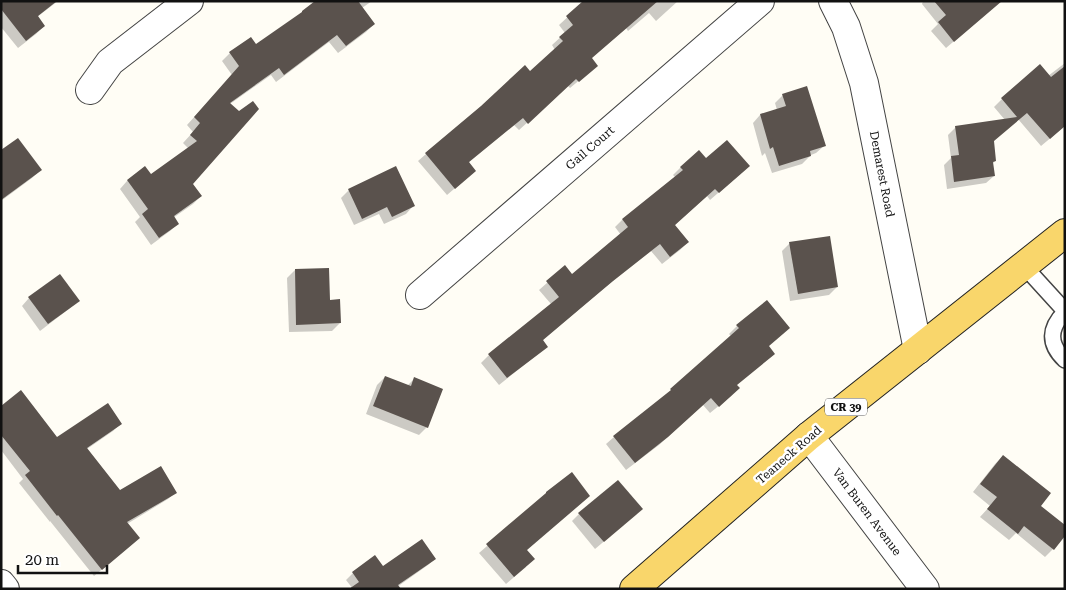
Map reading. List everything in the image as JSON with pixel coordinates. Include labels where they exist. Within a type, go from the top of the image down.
[{"type":"main road","name":"Teaneck Road","points":[[634,589],[809,436],[1065,233]]},
{"type":"street","points":[[90,90],[110,62],[189,1]]},
{"type":"street","name":"Gail Court","points":[[420,295],[760,1]]},
{"type":"street","name":"Demarest Road","points":[[833,1],[846,27],[864,83],[918,350]]},
{"type":"street","name":"Van Buren Avenue","points":[[809,436],[925,589]]},
{"type":"street","points":[[1,584],[5,589]]},
{"type":"lane","points":[[1024,266],[1065,312],[1054,326],[1052,335],[1053,344],[1065,360]]},
{"type":"building","points":[[1,1],[57,1],[38,16],[45,26],[26,41],[1,9]]},
{"type":"building","points":[[315,1],[358,1],[375,24],[346,46],[337,35],[284,75],[279,68],[230,103],[239,111],[253,101],[259,109],[193,184],[202,196],[174,216],[179,224],[159,238],[142,214],[148,209],[127,180],[145,166],[151,174],[197,141],[190,135],[200,123],[194,117],[239,66],[229,52],[251,37],[256,44]]},
{"type":"building","points":[[583,1],[658,1],[592,58],[598,66],[579,82],[576,79],[528,124],[523,118],[469,162],[476,171],[455,189],[425,153],[481,106],[525,65],[530,71],[563,41],[559,37],[573,25],[566,16]]},
{"type":"building","points":[[934,1],[1002,1],[954,42],[938,22],[946,15]]},
{"type":"building","points":[[1040,64],[1051,77],[1065,66],[1065,126],[1050,139],[1027,113],[994,141],[996,161],[993,162],[995,176],[954,182],[951,156],[959,155],[955,126],[1017,117],[1001,98]]},
{"type":"building","points":[[807,86],[826,146],[810,151],[811,156],[779,166],[773,147],[770,149],[760,114],[786,106],[782,94]]},
{"type":"building","points":[[18,138],[42,170],[1,200],[1,150]]},
{"type":"building","points":[[727,140],[750,166],[719,193],[715,189],[675,225],[689,242],[670,257],[660,244],[543,340],[548,347],[507,378],[488,354],[559,297],[546,281],[565,265],[572,274],[628,227],[622,219],[683,170],[680,167],[699,150],[706,158]]},
{"type":"building","points":[[396,166],[415,206],[392,217],[387,207],[362,219],[348,189]]},
{"type":"building","points":[[830,236],[838,287],[798,294],[789,242]]},
{"type":"building","points":[[329,268],[330,300],[340,299],[341,323],[296,325],[295,269]]},
{"type":"building","points":[[60,274],[80,301],[48,324],[28,297]]},
{"type":"building","points":[[767,300],[790,328],[769,346],[775,354],[737,385],[740,388],[719,407],[711,398],[668,437],[635,463],[613,436],[671,390],[739,328],[736,325]]},
{"type":"building","points":[[385,376],[411,386],[414,377],[443,389],[428,428],[373,406]]},
{"type":"building","points":[[21,390],[57,437],[108,403],[122,424],[87,448],[120,490],[161,466],[177,493],[127,522],[140,538],[102,570],[25,475],[30,471],[1,435],[1,406]]},
{"type":"building","points":[[1003,455],[1051,493],[1041,506],[1065,525],[1065,536],[1054,550],[1024,526],[1018,534],[987,509],[997,497],[980,484]]},
{"type":"building","points":[[572,472],[590,496],[527,550],[535,559],[514,577],[486,544]]},
{"type":"building","points":[[618,480],[643,509],[604,542],[578,513]]},
{"type":"building","points":[[422,539],[436,559],[398,585],[401,589],[349,589],[359,582],[352,572],[375,555],[383,566]]}]
